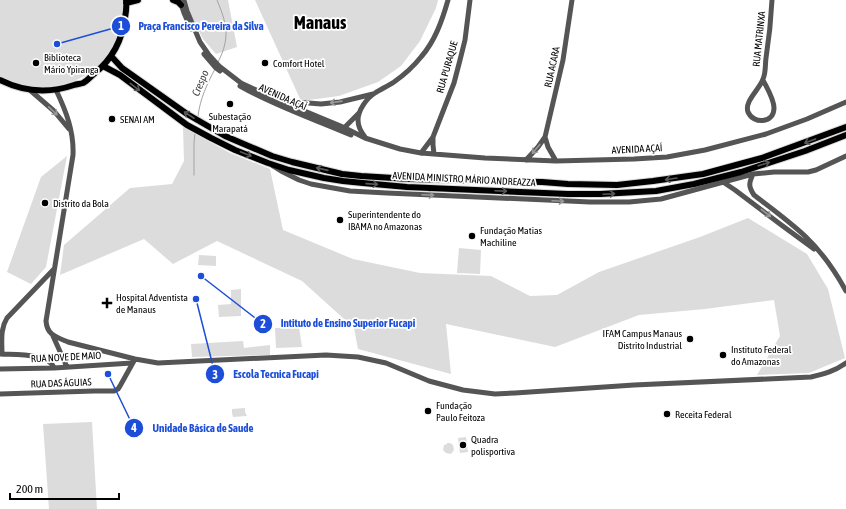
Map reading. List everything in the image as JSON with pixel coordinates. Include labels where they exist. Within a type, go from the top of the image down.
[{"type":"main road","points":[[0,81],[31,91],[56,90],[84,82],[103,66],[119,43],[124,28],[126,1],[138,0]]},
{"type":"main road","points":[[173,0],[182,2]]},
{"type":"main road","name":"AVENIDA MINISTRO MÁRIO ANDREAZZA","points":[[111,56],[122,68],[187,114],[225,136],[254,149],[292,162],[342,174],[361,176],[568,184],[617,185],[653,182],[703,174],[762,158],[815,140],[846,127]]},
{"type":"main road","name":"AVENIDA MINISTRO MÁRIO ANDREAZZA","points":[[103,66],[120,74],[187,125],[235,150],[268,164],[289,170],[343,181],[414,187],[542,193],[631,193],[695,187],[805,151],[846,135]]},
{"type":"main road","points":[[695,187],[695,179],[703,174]]},
{"type":"main road","points":[[542,182],[542,193]]},
{"type":"street","points":[[365,138],[359,129],[358,120],[365,102],[374,94],[392,83],[422,56],[434,38],[442,20],[448,0]]},
{"type":"street","name":"RUA PURAQUE","points":[[421,153],[433,137],[454,83],[465,40],[470,0]]},
{"type":"street","name":"RUA ACARA","points":[[526,160],[545,137],[563,60],[572,0]]},
{"type":"street","name":"RUA MATRINXA","points":[[763,80],[773,102],[774,108],[773,115],[770,119],[761,121],[755,119],[748,113],[747,108],[748,103],[763,80],[770,31],[772,0]]},
{"type":"street","name":"AVENIDA AÇAÍ","points":[[182,2],[200,42],[209,55],[219,66],[241,84],[278,100],[316,112],[342,129],[365,140],[400,152],[412,154],[421,153]]},
{"type":"street","name":"AVENIDA AÇAÍ","points":[[182,2],[184,13],[198,44],[206,58],[216,68],[240,86],[254,94],[316,112]]},
{"type":"street","points":[[56,90],[64,108],[72,133],[73,155],[46,326],[48,331],[53,335],[68,342],[134,361],[158,363],[326,355],[351,356],[386,363],[429,381],[451,387],[495,394],[811,376],[838,369],[846,363]]},
{"type":"street","points":[[31,91],[54,111],[72,133]]},
{"type":"street","points":[[278,100],[303,103],[316,112],[340,102],[374,94]]},
{"type":"street","name":"AVENIDA AÇAÍ","points":[[342,129],[400,149],[421,153],[485,158],[556,161],[634,159],[667,157],[705,150],[766,134],[808,119],[846,102]]},
{"type":"street","points":[[342,129],[360,112]]},
{"type":"street","name":"RUA PURAQUE","points":[[433,137],[434,154]]},
{"type":"street","points":[[545,137],[548,147],[556,161]]},
{"type":"street","name":"AVENIDA MINISTRO MÁRIO ANDREAZZA","points":[[695,187],[754,174],[774,172],[808,172],[816,170],[846,156]]},
{"type":"street","points":[[268,164],[299,180],[311,184],[350,190],[387,193],[590,202],[630,202],[661,199],[695,187]]},
{"type":"street","points":[[754,174],[749,186],[754,195],[806,237],[821,253],[839,278],[846,291]]},
{"type":"street","points":[[723,182],[821,253]]},
{"type":"street","points":[[748,199],[754,195]]},
{"type":"street","points":[[788,230],[793,225]]},
{"type":"street","points":[[54,268],[7,318],[2,328],[1,354],[40,357],[51,362],[54,365],[54,368]]},
{"type":"street","points":[[53,335],[67,367]]},
{"type":"street","name":"RUA NOVE DE MAIO","points":[[0,369],[54,368],[134,361]]},
{"type":"street","name":"RUA DAS ÁGUIAS","points":[[0,394],[114,391],[120,386],[134,361]]},
{"type":"shaded area","points":[[0,0],[123,0],[122,24],[114,45],[102,62],[85,76],[66,84],[44,87],[22,85],[0,76]]},
{"type":"shaded area","points":[[187,0],[228,0],[237,47],[216,54],[203,39],[190,14]]},
{"type":"shaded area","points":[[255,0],[438,0],[436,8],[420,41],[401,66],[378,82],[339,96],[301,101]]},
{"type":"shaded area","points":[[183,127],[230,153],[270,169],[283,230],[353,259],[420,273],[491,276],[530,296],[557,295],[599,272],[700,237],[748,218],[807,254],[828,289],[845,358],[809,373],[757,375],[780,336],[774,300],[705,309],[639,315],[555,347],[446,324],[451,374],[358,349],[354,328],[302,281],[217,241],[173,264],[144,239],[60,275],[64,245],[130,188],[172,184],[184,161]]},
{"type":"shaded area","name":"Distrito da Bola","points":[[67,156],[46,267],[31,284],[7,272],[41,177]]},
{"type":"shaded area","points":[[459,248],[481,250],[480,274],[457,273]]},
{"type":"shaded area","points":[[199,255],[216,256],[216,266],[198,265]]},
{"type":"shaded area","points":[[241,289],[241,316],[219,317],[218,305],[231,304],[231,290]]},
{"type":"shaded area","points":[[299,327],[302,347],[276,348],[275,328]]},
{"type":"shaded area","points":[[243,341],[244,348],[270,345],[270,355],[192,357],[191,344]]},
{"type":"shaded area","points":[[245,408],[247,416],[233,417],[232,409]]},
{"type":"shaded area","points":[[92,422],[97,509],[49,509],[43,424]]},
{"type":"shaded area","name":"Quadra polisportiva","points":[[466,437],[468,452],[460,453],[458,438]]},
{"type":"shaded area","points":[[447,443],[453,445],[454,450],[451,454],[446,453],[443,450],[444,445]]},
{"type":"waterway","name":"Crespo","points":[[217,0],[224,18],[226,30],[224,49],[218,62]]},
{"type":"waterway","name":"Crespo","points":[[198,116],[204,92],[215,69]]},
{"type":"waterway","name":"Crespo","points":[[194,175],[195,133]]},
{"type":"place","name":"Praça Francisco Pereira da Silva","points":[[57,44]]},
{"type":"place","name":"Biblioteca Mário Ypiranga","points":[[36,63]]},
{"type":"place","name":"Comfort Hotel","points":[[265,63]]},
{"type":"place","name":"Subestação Marapatá","points":[[230,104]]},
{"type":"place","name":"SENAI AM","points":[[112,119]]},
{"type":"place","name":"Distrito da Bola","points":[[45,203]]},
{"type":"place","name":"Superintendente do IBAMA no Amazonas","points":[[340,220]]},
{"type":"place","name":"Fundação Matias Machiline","points":[[472,236]]},
{"type":"place","name":"Intituto de Ensino Superior Fucapi","points":[[201,276]]},
{"type":"place","name":"Escola Tecnica Fucapi","points":[[196,299]]},
{"type":"place","name":"Hospital Adventista de Manaus","points":[[107,303]]},
{"type":"place","name":"IFAM Campus Manaus Distrito Industrial","points":[[690,339]]},
{"type":"place","name":"Instituto Federal do Amazonas","points":[[723,355]]},
{"type":"place","name":"Unidade Básica de Saude","points":[[108,374]]},
{"type":"place","name":"Fundação Paulo Feitoza","points":[[428,411]]},
{"type":"place","name":"Receita Federal","points":[[667,414]]},
{"type":"place","name":"Quadra polisportiva","points":[[463,445]]},
{"type":"district","name":"Manaus","points":[[320,22]]}]
